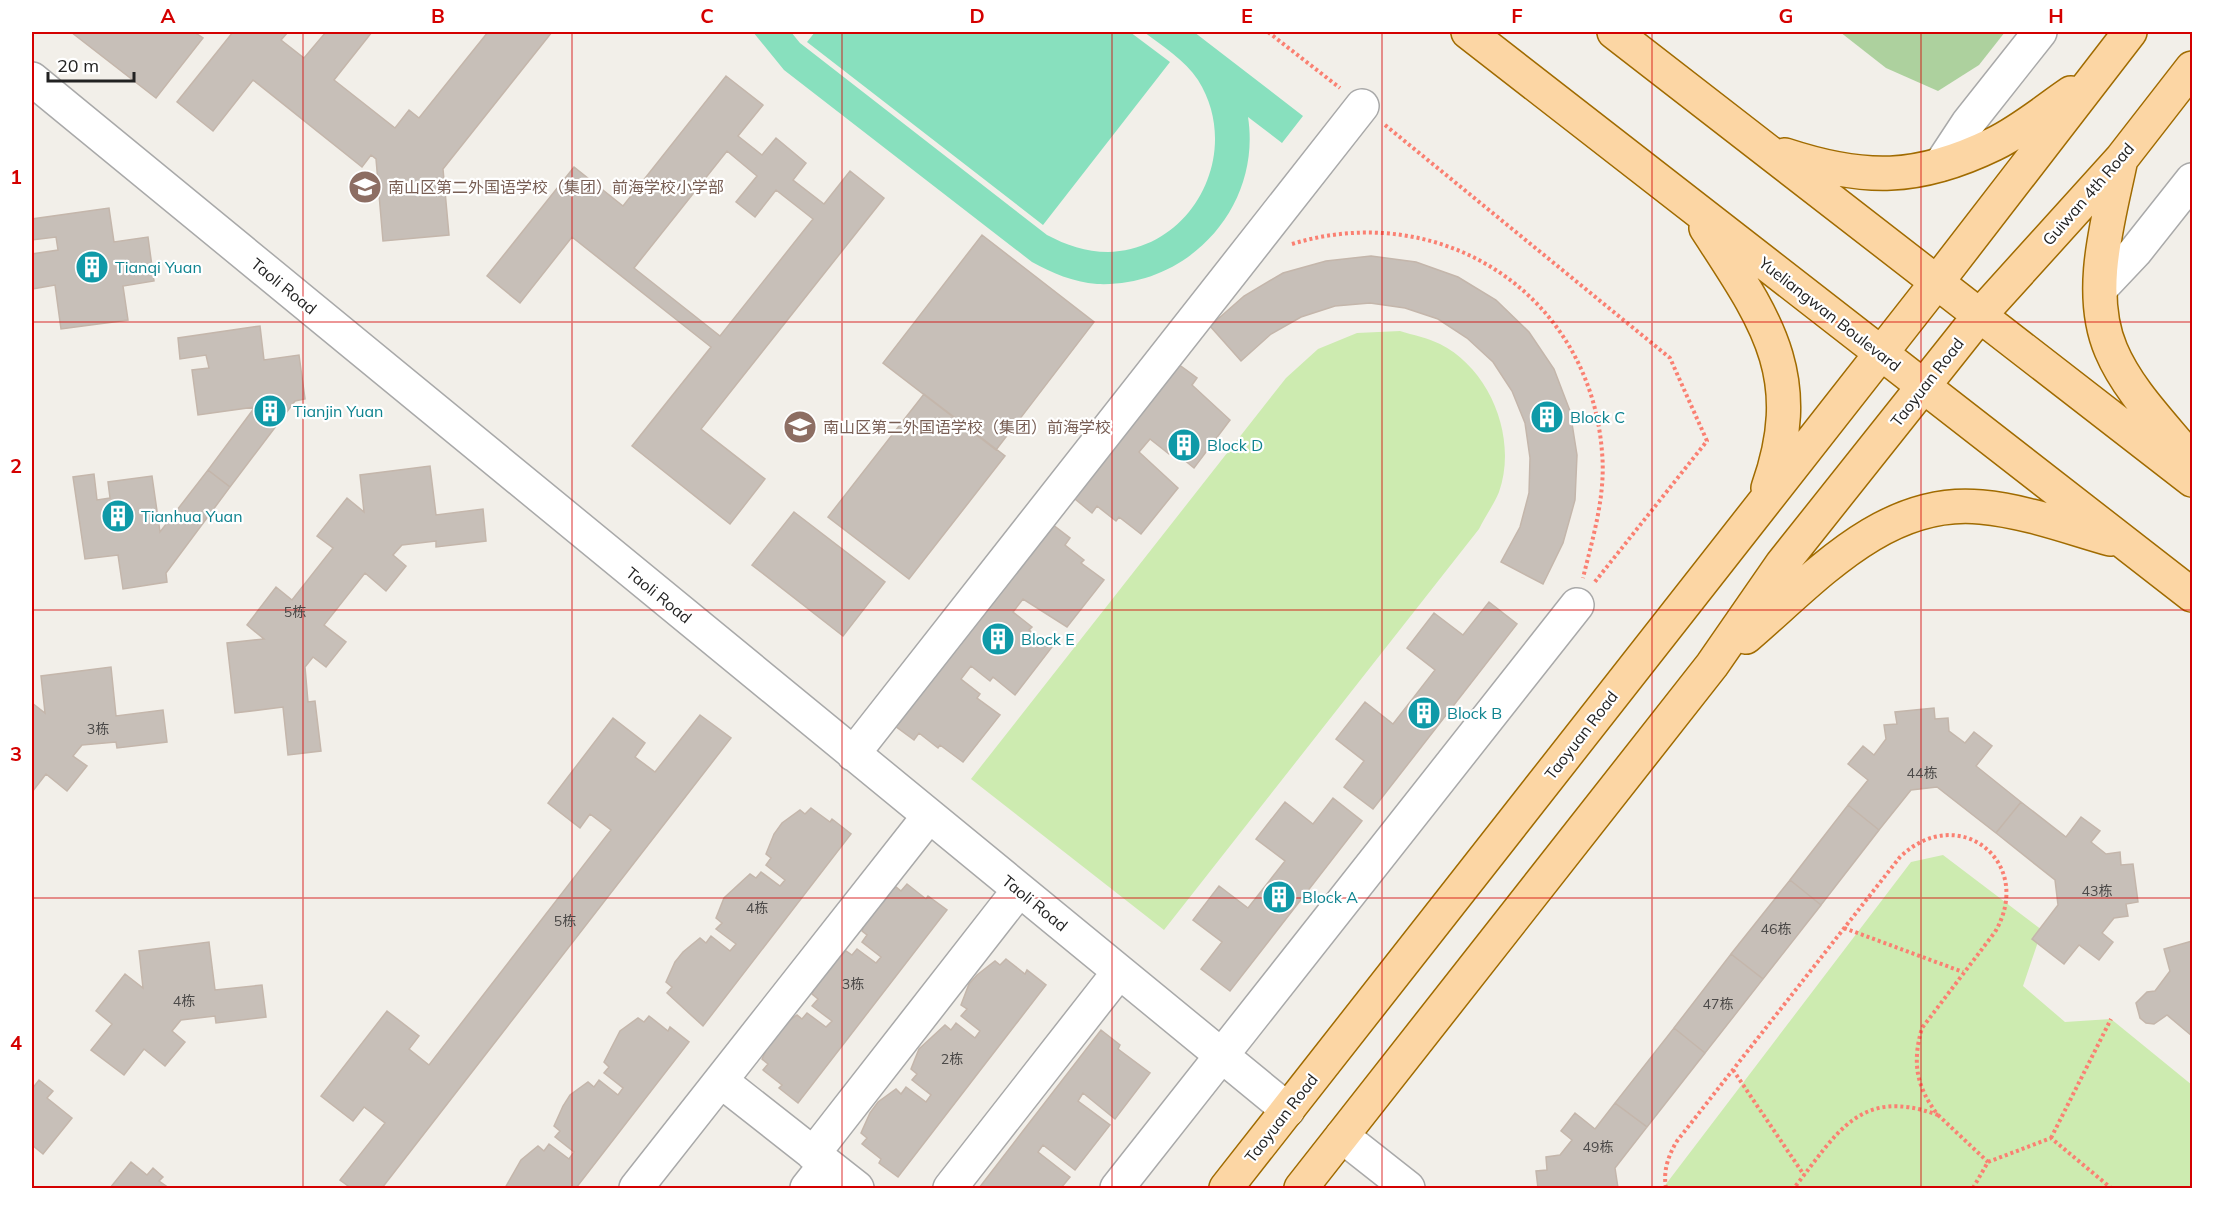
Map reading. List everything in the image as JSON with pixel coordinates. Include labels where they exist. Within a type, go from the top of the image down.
[{"type":"main road","name":"Yueliangwan Boulevard","points":[[1468,32],[2193,595]]},
{"type":"main road","points":[[1614,32],[2193,480]]},
{"type":"main road","points":[[1937,282],[2130,32]]},
{"type":"main road","name":"Guiwan 4th Road","points":[[1980,315],[2122,158],[2193,68]]},
{"type":"main road","points":[[1767,150],[1814,165],[1857,173],[1898,175],[1941,165],[1996,144],[2094,77]]},
{"type":"main road","points":[[2122,158],[2106,236],[2101,288],[2102,312],[2111,351],[2134,388],[2193,461]]},
{"type":"main road","points":[[1693,206],[1757,307],[1778,358],[1783,387],[1782,435],[1778,462],[1763,503]]},
{"type":"main road","name":"Taoyuan Road","points":[[1226,1188],[1937,282]]},
{"type":"main road","name":"Taoyuan Road","points":[[1300,1188],[1712,665],[1782,564],[1980,315]]},
{"type":"main road","points":[[1712,665],[1845,553],[1879,528],[1909,514],[1946,508],[1980,507],[2022,514],[2127,543]]},
{"type":"street","points":[[1941,165],[1968,123],[2040,32]]},
{"type":"street","name":"Taoli Road","points":[[32,79],[1288,1110]]},
{"type":"street","points":[[854,754],[1362,106]]},
{"type":"street","points":[[2101,288],[2135,252],[2193,180]]},
{"type":"street","points":[[1117,1188],[1577,605]]},
{"type":"street","points":[[636,1188],[929,816]]},
{"type":"street","points":[[815,1169],[1019,890]]},
{"type":"street","points":[[950,1188],[1119,972]]},
{"type":"street","points":[[721,1081],[815,1169],[856,1188]]},
{"type":"street","points":[[1342,1136],[1408,1188]]},
{"type":"path","points":[[1268,32],[1671,357],[1707,441],[1577,605]]},
{"type":"path","points":[[1283,247],[1322,235],[1372,231],[1422,237],[1469,254],[1495,269],[1512,280],[1548,315],[1580,366],[1594,404],[1603,453],[1600,504],[1577,605]]},
{"type":"path","points":[[1666,1188],[1665,1170],[1669,1155],[1733,1070],[1844,928],[1912,846],[1941,834],[1971,838],[1985,846],[1996,858],[2008,887],[2003,918],[1995,932],[1932,1012],[1922,1028],[1916,1046],[1915,1065],[1918,1083],[1938,1115],[1988,1162]]},
{"type":"path","points":[[1844,928],[1964,972]]},
{"type":"path","points":[[1973,1188],[1988,1162],[2051,1138],[2111,1019]]},
{"type":"path","points":[[1733,1070],[1804,1175]]},
{"type":"path","points":[[1794,1188],[1849,1121],[1865,1112],[1883,1106],[1902,1105],[1938,1115]]},
{"type":"path","points":[[2051,1138],[2111,1188]]},
{"type":"green space","points":[[753,32],[791,32],[800,43],[1047,235],[1069,245],[1092,251],[1108,252],[1138,247],[1165,234],[1186,215],[1202,192],[1212,165],[1215,137],[1211,108],[1198,80],[1180,60],[1144,32],[1194,32],[1303,116],[1282,143],[1248,117],[1249,150],[1243,182],[1230,210],[1212,236],[1188,257],[1161,272],[1130,282],[1088,283],[1047,270],[1032,262],[784,70]]},
{"type":"green space","points":[[815,32],[1130,32],[1170,62],[1043,225],[807,42]]},
{"type":"green space","points":[[1840,32],[2005,32],[1979,65],[1938,91],[1886,68]]},
{"type":"green space","points":[[1400,331],[1440,344],[1458,355],[1486,388],[1502,428],[1505,450],[1504,471],[1499,492],[1479,529],[1164,930],[971,779],[1286,378],[1318,349],[1357,333]]},
{"type":"green space","points":[[1943,855],[2042,930],[2023,986],[2065,1022],[2111,1019],[2192,1085],[2192,1188],[1663,1188],[1911,862]]},
{"type":"building","points":[[71,32],[194,32],[203,38],[156,98]]},
{"type":"building","points":[[233,32],[288,32],[281,40],[304,58],[326,32],[372,32],[334,80],[395,128],[409,110],[419,118],[488,32],[552,32],[443,169],[449,235],[383,241],[376,159],[371,155],[362,167],[253,80],[213,131],[177,102]]},
{"type":"building","points":[[726,76],[763,105],[738,136],[762,155],[776,138],[806,163],[793,180],[824,204],[850,171],[884,198],[701,429],[765,479],[730,524],[632,446],[711,347],[572,237],[520,303],[487,276],[574,167],[623,206]],"holes":[[[727,151],[757,176],[736,202],[755,217],[776,190],[813,219],[720,336],[634,268]]]},
{"type":"building","name":"Tianqi Yuan","points":[[109,208],[114,242],[148,237],[154,281],[123,286],[128,320],[61,329],[55,285],[32,289],[32,254],[58,250],[56,237],[32,240],[32,219]]},
{"type":"building","points":[[982,235],[1094,322],[996,450],[883,363]]},
{"type":"building","name":"Block C","points":[[1371,256],[1416,262],[1458,277],[1496,300],[1529,332],[1554,369],[1570,411],[1577,455],[1575,500],[1563,543],[1543,584],[1501,562],[1520,527],[1529,493],[1530,458],[1525,423],[1512,391],[1493,362],[1467,338],[1438,319],[1405,308],[1370,303],[1335,306],[1301,317],[1271,334],[1241,361],[1210,326],[1244,296],[1283,273],[1326,261]]},
{"type":"building","name":"Tianjin Yuan","points":[[260,326],[264,360],[299,355],[305,399],[295,401],[230,487],[208,470],[255,407],[198,415],[192,370],[209,368],[206,355],[180,359],[178,338]]},
{"type":"building","name":"Block D","points":[[1174,361],[1197,378],[1192,385],[1230,420],[1194,468],[1172,450],[1169,454],[1150,439],[1139,452],[1178,488],[1141,534],[1119,517],[1116,521],[1097,506],[1092,513],[1070,495]]},
{"type":"building","points":[[924,394],[1005,456],[909,579],[828,517]]},
{"type":"building","points":[[430,466],[436,515],[483,509],[486,541],[436,547],[436,541],[402,545],[393,555],[406,566],[386,591],[365,573],[324,625],[346,642],[326,667],[313,657],[305,667],[308,702],[315,701],[321,751],[288,755],[283,707],[235,713],[227,643],[264,639],[247,625],[276,587],[292,600],[333,548],[317,536],[347,498],[364,512],[360,475]]},
{"type":"building","name":"Tianhua Yuan","points":[[208,470],[230,487],[166,573],[167,582],[123,589],[118,555],[85,559],[73,477],[94,474],[97,500],[110,498],[108,482],[152,476],[160,532]]},
{"type":"building","points":[[794,512],[885,582],[843,636],[752,565]]},
{"type":"building","name":"Block E","points":[[1048,521],[1070,538],[1065,545],[1084,560],[1081,563],[1104,580],[1067,627],[1023,599],[1013,612],[1032,627],[1029,630],[1052,647],[1015,695],[993,677],[990,681],[971,666],[961,679],[980,694],[977,698],[1000,715],[963,762],[940,745],[938,748],[919,733],[914,740],[891,723]]},
{"type":"building","name":"Block B","points":[[1489,602],[1517,624],[1373,809],[1344,787],[1364,761],[1336,739],[1365,702],[1393,724],[1435,670],[1407,648],[1434,613],[1463,635]]},
{"type":"building","points":[[111,667],[116,716],[163,710],[167,742],[117,748],[116,742],[82,745],[73,756],[87,766],[67,791],[46,774],[32,792],[32,703],[45,713],[41,676]]},
{"type":"building","points":[[1934,708],[1935,719],[1948,718],[1949,731],[1965,743],[1974,732],[1992,746],[1976,766],[2021,802],[1996,833],[1937,787],[1911,790],[1879,830],[1848,805],[1868,780],[1848,764],[1863,746],[1874,755],[1886,739],[1884,725],[1897,724],[1895,712]]},
{"type":"building","points":[[700,715],[731,738],[382,1188],[351,1188],[340,1180],[385,1123],[364,1107],[353,1121],[321,1096],[387,1011],[419,1036],[409,1049],[429,1065],[611,830],[590,814],[580,828],[548,803],[613,718],[645,743],[635,757],[655,772]]},
{"type":"building","name":"Block A","points":[[1333,798],[1362,821],[1230,991],[1201,969],[1222,942],[1193,920],[1219,886],[1248,908],[1285,861],[1256,839],[1285,802],[1313,824]]},
{"type":"building","points":[[2021,802],[2066,837],[2081,817],[2100,831],[2091,842],[2106,854],[2120,852],[2121,865],[2133,864],[2138,902],[2126,904],[2128,916],[2114,918],[2102,933],[2113,942],[2099,960],[2079,945],[2064,964],[2032,939],[2058,905],[2055,880],[1996,833]]},
{"type":"building","points":[[1848,805],[1879,830],[1821,905],[1790,880]]},
{"type":"building","points":[[811,808],[830,822],[832,819],[851,834],[703,1026],[667,993],[672,987],[666,982],[675,962],[700,938],[706,943],[711,936],[730,951],[736,944],[716,929],[722,923],[716,918],[724,898],[750,874],[756,878],[761,872],[780,886],[785,880],[766,865],[771,858],[766,854],[774,834],[782,823],[800,810],[805,814]]},
{"type":"building","points":[[1790,880],[1821,905],[1763,979],[1731,954]]},
{"type":"building","points":[[907,884],[926,899],[928,896],[947,910],[798,1103],[779,1088],[782,1085],[763,1070],[768,1064],[762,1059],[771,1039],[779,1028],[797,1015],[802,1019],[807,1013],[826,1027],[832,1021],[812,1006],[818,999],[812,994],[820,974],[846,951],[852,955],[857,949],[876,963],[881,957],[862,942],[867,935],[862,931],[870,910],[878,900],[896,887],[901,891]]},
{"type":"building","points":[[2192,941],[2192,1036],[2167,1015],[2154,1024],[2146,1023],[2140,1018],[2136,1003],[2147,992],[2155,991],[2170,971],[2164,949]]},
{"type":"building","points":[[209,942],[215,990],[262,985],[266,1017],[216,1023],[215,1016],[181,1020],[172,1031],[185,1042],[165,1066],[144,1049],[124,1075],[91,1050],[112,1024],[96,1011],[125,974],[143,988],[139,951]]},
{"type":"building","points":[[1731,954],[1763,979],[1705,1053],[1674,1028]]},
{"type":"building","points":[[1006,959],[1025,974],[1027,970],[1046,985],[898,1177],[879,1163],[881,1159],[862,1144],[867,1138],[861,1133],[870,1113],[878,1102],[896,1089],[901,1094],[906,1087],[926,1102],[931,1095],[912,1080],[917,1074],[911,1069],[919,1049],[945,1025],[951,1030],[956,1023],[975,1038],[980,1031],[961,1016],[967,1009],[961,1005],[969,984],[995,961],[1000,965]]},
{"type":"building","points":[[649,1016],[668,1031],[670,1027],[689,1042],[576,1188],[505,1188],[521,1160],[538,1146],[544,1151],[549,1144],[569,1159],[574,1152],[555,1137],[560,1131],[554,1126],[563,1106],[570,1095],[588,1082],[594,1087],[599,1080],[618,1095],[623,1088],[604,1073],[609,1067],[604,1062],[620,1031],[638,1018],[644,1022]]},
{"type":"building","points":[[1674,1028],[1705,1053],[1647,1127],[1615,1103]]},
{"type":"building","points":[[1101,1030],[1120,1045],[1118,1049],[1150,1073],[1115,1119],[1083,1093],[1078,1101],[1110,1125],[1075,1170],[1043,1145],[1038,1152],[1070,1177],[1061,1188],[979,1188]]},
{"type":"building","points":[[39,1080],[53,1091],[47,1098],[72,1118],[43,1154],[32,1145],[32,1089]]},
{"type":"building","points":[[1615,1103],[1647,1127],[1615,1168],[1618,1188],[1538,1188],[1536,1171],[1547,1170],[1546,1157],[1560,1155],[1572,1140],[1561,1131],[1575,1113],[1595,1129]]},
{"type":"building","points":[[131,1162],[147,1175],[153,1168],[163,1177],[159,1181],[169,1188],[110,1188]]},
{"type":"place","name":"南山区第二外国语学校（集团）前海学校小学部","points":[[365,187]]},
{"type":"place","name":"Tianqi Yuan","points":[[92,267]]},
{"type":"place","name":"Tianjin Yuan","points":[[270,411]]},
{"type":"place","name":"Block C","points":[[1547,417]]},
{"type":"place","name":"南山区第二外国语学校（集团）前海学校","points":[[800,427]]},
{"type":"place","name":"Block D","points":[[1184,445]]},
{"type":"place","name":"Tianhua Yuan","points":[[118,516]]},
{"type":"place","name":"Block E","points":[[998,639]]},
{"type":"place","name":"Block B","points":[[1424,713]]},
{"type":"place","name":"Block A","points":[[1279,897]]}]
